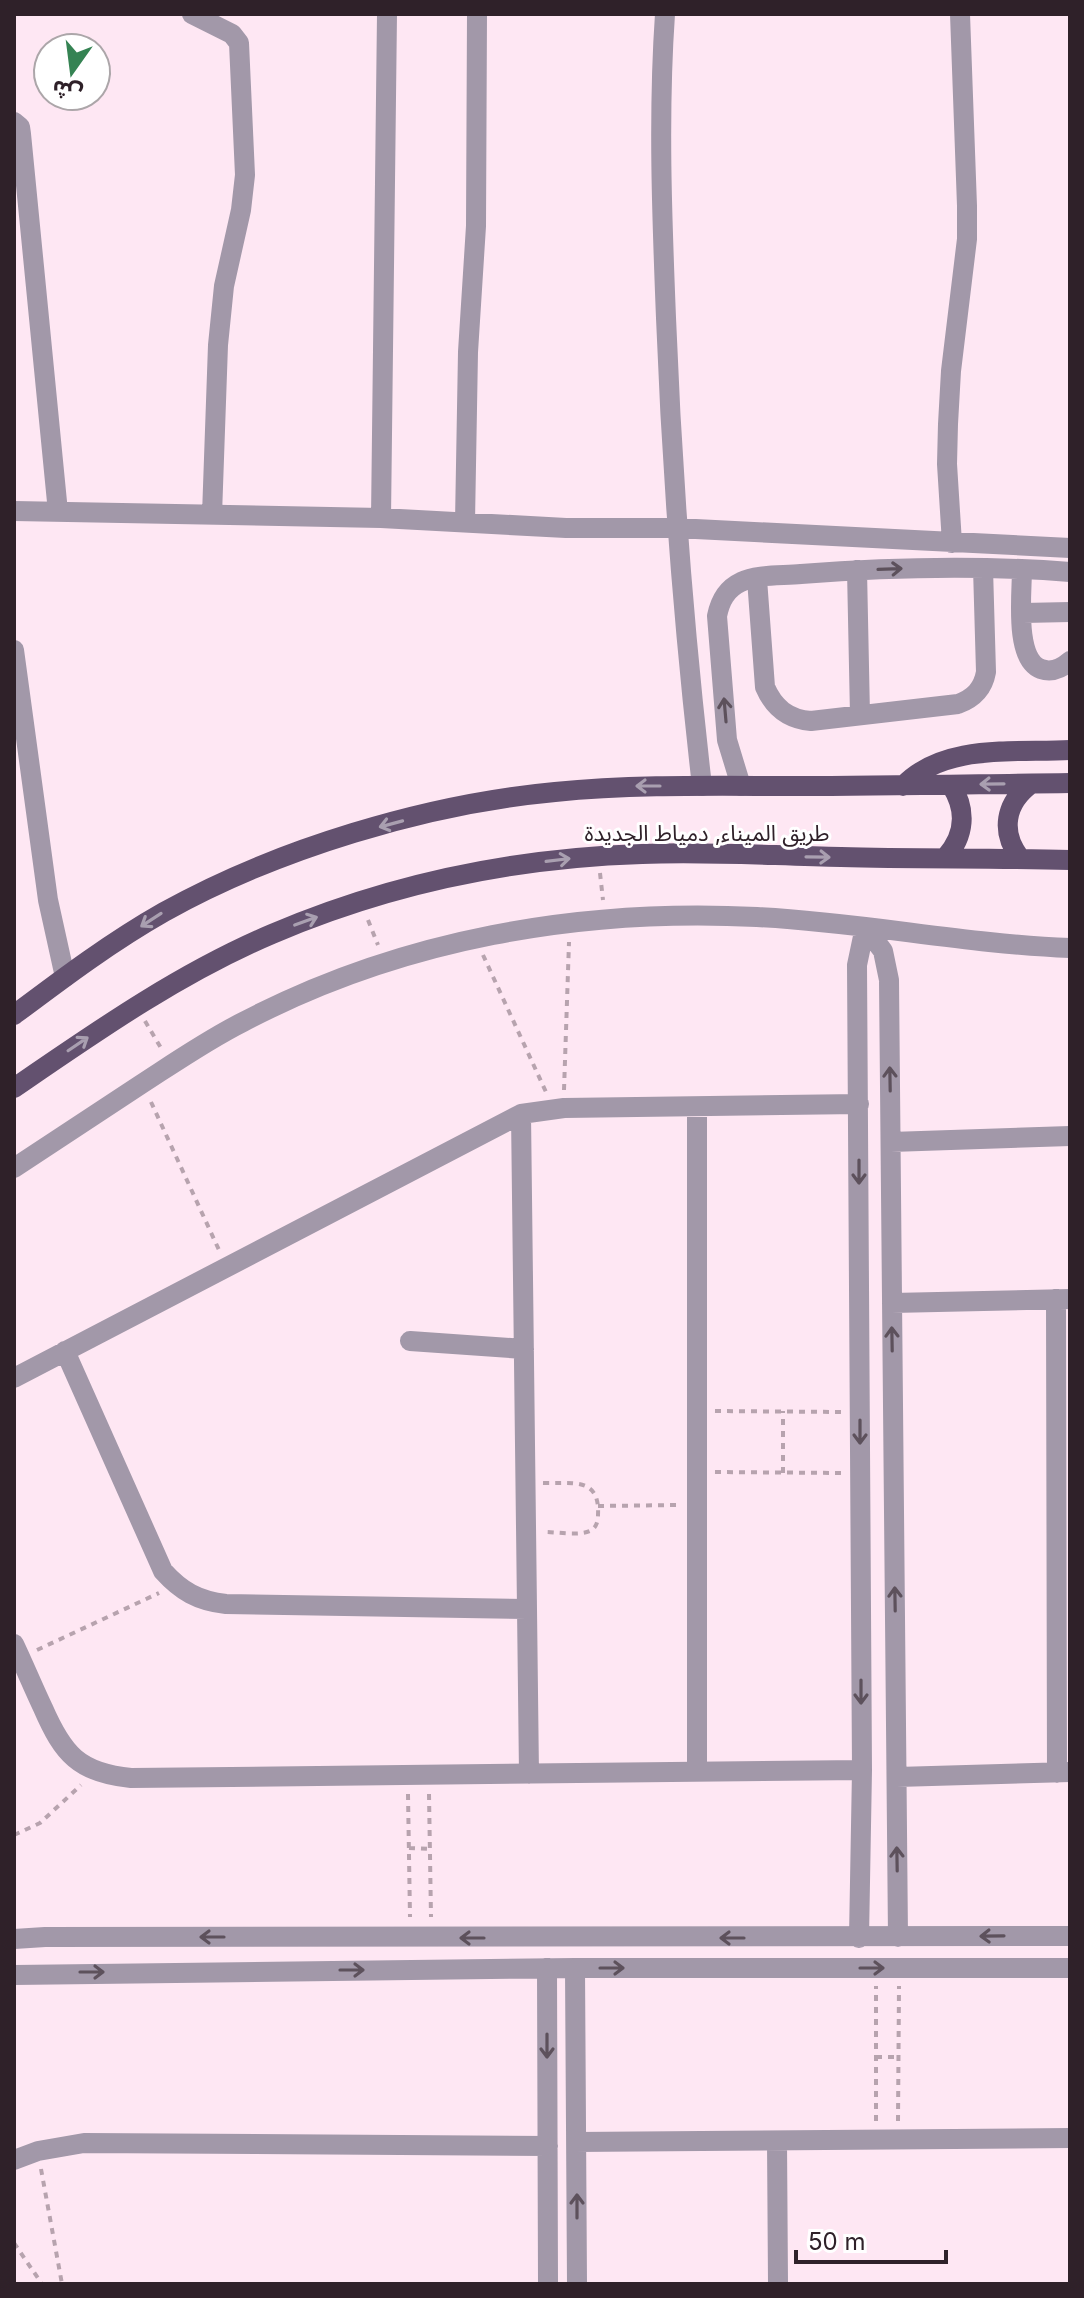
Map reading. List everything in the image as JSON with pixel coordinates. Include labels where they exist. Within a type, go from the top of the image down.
[{"type":"main road","points":[[903,786],[925,767],[951,757],[1070,750]]},
{"type":"main road","name":"طريق الميناء, دمياط الجديدة","points":[[14,1015],[65,977],[164,912],[237,876],[313,846],[459,808],[553,792],[634,786],[1070,783]]},
{"type":"main road","points":[[1020,858],[1012,848],[1007,825],[1014,801],[1031,784]]},
{"type":"main road","points":[[945,858],[958,840],[963,817],[951,785]]},
{"type":"main road","name":"طريق الميناء, دمياط الجديدة","points":[[14,1088],[136,1006],[204,966],[273,933],[418,884],[492,868],[644,853],[1070,860]]},
{"type":"street","points":[[192,14],[232,34],[239,43],[246,149],[241,210],[224,286],[218,345],[212,515]]},
{"type":"street","points":[[381,518],[387,14]]},
{"type":"street","points":[[465,522],[468,352],[476,226],[477,14]]},
{"type":"street","points":[[665,14],[661,130],[664,281],[676,528],[702,786]]},
{"type":"street","points":[[952,543],[948,424],[951,371],[967,239],[960,14]]},
{"type":"street","points":[[14,122],[20,127],[21,134],[58,512]]},
{"type":"street","points":[[14,511],[381,518],[566,528],[676,528],[1070,548]]},
{"type":"street","points":[[757,579],[765,687],[775,705],[801,720],[958,704],[974,696],[986,672],[983,568]]},
{"type":"street","points":[[741,786],[727,740],[717,616],[719,606],[730,589],[747,580],[857,570],[983,568],[1070,572]]},
{"type":"street","points":[[1022,569],[1024,650],[1033,664],[1040,668],[1056,670],[1070,661]]},
{"type":"street","points":[[857,570],[860,715]]},
{"type":"street","points":[[1023,613],[1070,612]]},
{"type":"street","points":[[14,650],[48,900],[65,977]]},
{"type":"street","points":[[14,1168],[170,1064],[242,1022],[299,994],[385,962],[476,939],[604,918],[689,915],[761,917],[1070,948]]},
{"type":"street","points":[[859,1938],[862,1770],[857,965],[865,927]]},
{"type":"street","points":[[865,927],[875,938],[887,965],[898,1937]]},
{"type":"street","points":[[14,1378],[521,1114],[559,1108],[859,1104]]},
{"type":"street","points":[[697,1107],[697,1772]]},
{"type":"street","points":[[521,1114],[529,1774]]},
{"type":"street","points":[[891,1142],[1070,1136]]},
{"type":"street","points":[[892,1303],[1063,1299],[1063,1772],[897,1777]]},
{"type":"street","points":[[410,1341],[524,1349]]},
{"type":"street","points":[[65,1351],[163,1571],[191,1595],[208,1602],[226,1604],[527,1609]]},
{"type":"street","points":[[17,1651],[55,1736],[65,1751],[94,1771],[131,1778],[862,1770]]},
{"type":"street","points":[[14,1939],[1070,1936]]},
{"type":"street","points":[[14,1975],[547,1968],[1070,1968]]},
{"type":"street","points":[[547,1968],[548,2284]]},
{"type":"street","points":[[575,1968],[577,2284]]},
{"type":"street","points":[[576,2142],[1070,2138]]},
{"type":"street","points":[[777,2141],[778,2284]]},
{"type":"street","points":[[14,2160],[38,2151],[84,2143],[548,2146]]},
{"type":"path","points":[[598,856],[604,918]]},
{"type":"path","points":[[361,901],[385,962]]},
{"type":"path","points":[[559,1108],[569,923]]},
{"type":"path","points":[[476,939],[559,1108]]},
{"type":"path","points":[[136,1006],[170,1064]]},
{"type":"path","points":[[142,1084],[227,1267]]},
{"type":"path","points":[[697,1411],[860,1412]]},
{"type":"path","points":[[783,1411],[783,1473]]},
{"type":"path","points":[[697,1472],[860,1473]]},
{"type":"path","points":[[526,1483],[584,1484],[592,1488],[598,1506],[595,1527],[587,1533],[526,1532]]},
{"type":"path","points":[[598,1506],[697,1504]]},
{"type":"path","points":[[17,1651],[176,1585]]},
{"type":"path","points":[[14,1835],[53,1813],[94,1771]]},
{"type":"path","points":[[408,1776],[409,1848],[420,1938]]},
{"type":"path","points":[[420,1938],[430,1849],[429,1776]]},
{"type":"path","points":[[409,1848],[430,1849]]},
{"type":"path","points":[[876,1968],[876,2140]]},
{"type":"path","points":[[898,2140],[899,1968]]},
{"type":"path","points":[[876,2057],[898,2057]]},
{"type":"path","points":[[38,2151],[62,2284]]},
{"type":"path","points":[[14,2243],[42,2284]]}]
